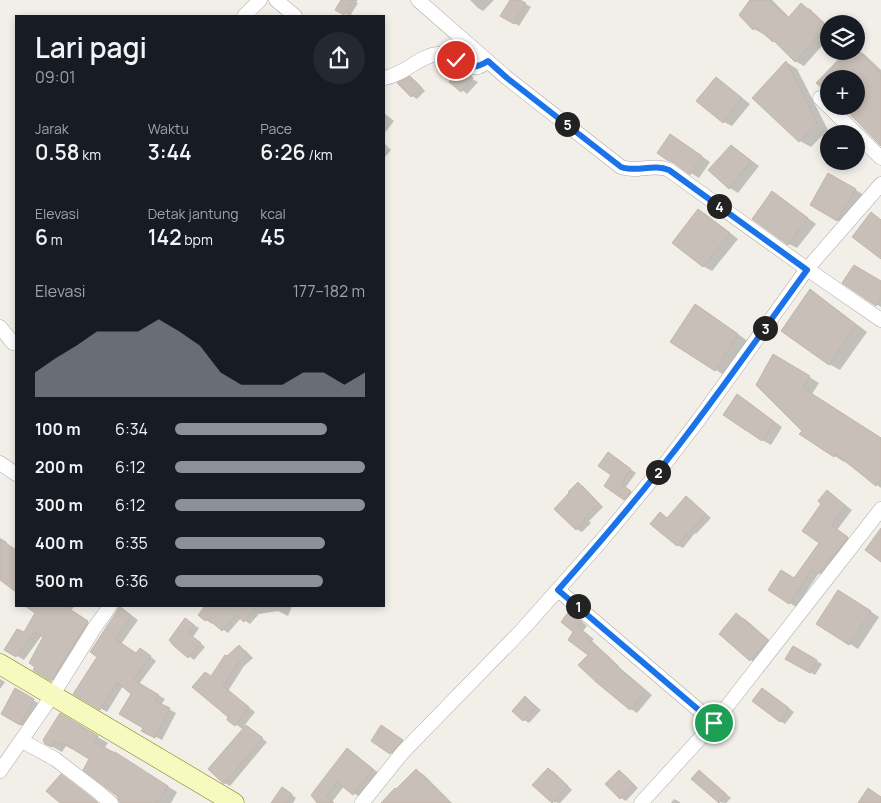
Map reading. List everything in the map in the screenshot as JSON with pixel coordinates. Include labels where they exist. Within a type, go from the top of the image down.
[{"type":"main road","points":[[0,664],[234,803]]},
{"type":"street","points":[[245,15],[260,0]]},
{"type":"street","points":[[276,0],[294,15]]},
{"type":"street","points":[[418,0],[507,78],[621,167],[633,170],[657,167],[669,170],[807,270],[881,320]]},
{"type":"street","points":[[385,78],[396,75],[430,55],[440,54],[474,67],[488,61]]},
{"type":"street","points":[[837,115],[881,158]]},
{"type":"street","points":[[362,803],[403,752],[522,630],[602,540],[700,418],[807,270],[881,184]]},
{"type":"street","points":[[0,327],[14,342],[0,350]]},
{"type":"street","points":[[0,462],[15,473]]},
{"type":"street","points":[[641,803],[714,723],[881,509]]},
{"type":"street","points":[[558,590],[714,723]]},
{"type":"street","points":[[0,771],[52,696],[109,607]]},
{"type":"street","points":[[22,741],[55,759],[111,803]]},
{"type":"building","points":[[341,0],[353,0],[344,15],[335,10]]},
{"type":"building","points":[[510,0],[520,0],[526,3],[514,24],[500,16]]},
{"type":"building","points":[[750,0],[769,0],[788,18],[801,3],[820,20],[820,34],[795,62],[774,41],[756,27],[753,30],[739,15]]},
{"type":"building","points":[[865,57],[881,74],[881,146],[865,130],[865,125],[861,125],[851,115],[865,115],[865,70],[829,70],[838,60],[865,60]]},
{"type":"building","points":[[786,61],[817,123],[799,142],[752,98]]},
{"type":"building","points":[[458,71],[473,78],[461,92],[449,82]]},
{"type":"building","points":[[410,76],[421,87],[411,97],[397,83]]},
{"type":"building","points":[[716,77],[742,98],[723,123],[696,101]]},
{"type":"building","points":[[670,134],[702,156],[690,175],[657,153]]},
{"type":"building","points":[[731,145],[751,161],[729,189],[708,170]]},
{"type":"building","points":[[828,173],[856,189],[837,221],[810,205]]},
{"type":"building","points":[[772,191],[808,218],[788,245],[752,219]]},
{"type":"building","points":[[698,209],[730,233],[703,267],[672,243]]},
{"type":"building","points":[[871,212],[881,220],[881,259],[852,237]]},
{"type":"building","points":[[854,265],[881,281],[881,299],[876,306],[842,283]]},
{"type":"building","points":[[810,289],[856,325],[829,365],[781,331]]},
{"type":"building","points":[[695,304],[738,334],[715,371],[670,342]]},
{"type":"building","points":[[773,354],[810,376],[803,388],[881,438],[881,480],[876,486],[836,454],[834,457],[799,434],[802,431],[756,385]]},
{"type":"building","points":[[737,394],[774,422],[762,441],[723,415]]},
{"type":"building","points":[[608,452],[631,469],[621,484],[631,491],[624,500],[604,486],[611,475],[598,466]]},
{"type":"building","points":[[578,482],[599,504],[584,518],[586,519],[576,530],[554,509]]},
{"type":"building","points":[[827,490],[846,506],[831,525],[848,537],[818,574],[812,569],[789,604],[768,590],[781,570],[794,578],[819,543],[802,531],[821,504],[818,501]]},
{"type":"building","points":[[686,496],[706,514],[677,546],[650,524],[660,512],[667,518]]},
{"type":"building","points":[[881,528],[881,562],[865,550]]},
{"type":"building","points":[[0,539],[15,549],[15,591],[0,580]]},
{"type":"building","points":[[838,590],[871,611],[849,645],[816,624]]},
{"type":"building","points":[[26,607],[67,607],[88,621],[51,681],[33,670],[35,667],[29,663],[43,637],[34,632],[16,657],[4,650],[17,629],[24,632],[35,613]]},
{"type":"building","points":[[120,607],[132,616],[115,639],[136,653],[140,648],[151,656],[134,680],[159,695],[155,701],[170,708],[155,738],[141,731],[143,728],[119,714],[131,694],[117,682],[100,710],[73,694],[97,657],[90,652]]},
{"type":"building","points":[[204,607],[256,607],[244,622],[236,615],[222,631],[208,619],[205,621],[198,615]]},
{"type":"building","points":[[569,611],[581,621],[577,626],[588,635],[586,637],[646,691],[630,710],[578,665],[588,655],[568,640],[573,632],[561,622]]},
{"type":"building","points":[[736,613],[768,640],[750,661],[719,634]]},
{"type":"building","points":[[185,618],[194,625],[188,633],[201,643],[188,658],[169,640]]},
{"type":"building","points":[[239,645],[247,654],[238,663],[223,686],[249,707],[235,726],[227,720],[228,717],[192,687],[205,672],[211,676],[225,655],[227,656]]},
{"type":"building","points":[[793,646],[817,660],[810,673],[785,659]]},
{"type":"building","points":[[15,688],[34,699],[20,725],[1,714]]},
{"type":"building","points":[[762,688],[789,708],[780,722],[752,701]]},
{"type":"building","points":[[525,696],[536,707],[523,721],[512,711]]},
{"type":"building","points":[[60,713],[98,736],[94,742],[115,752],[168,786],[157,803],[120,803],[117,796],[83,770],[89,759],[63,743],[62,745],[55,741],[52,747],[45,744],[43,740]]},
{"type":"building","points":[[246,725],[263,738],[224,784],[208,769]]},
{"type":"building","points":[[381,725],[403,740],[390,754],[371,741]]},
{"type":"building","points":[[347,748],[373,769],[353,795],[337,782],[326,797],[334,803],[317,803],[311,795]]},
{"type":"building","points":[[548,768],[568,786],[552,803],[532,785]]},
{"type":"building","points":[[416,769],[450,803],[381,803],[395,788]]},
{"type":"building","points":[[619,770],[634,785],[620,799],[605,784]]},
{"type":"building","points":[[699,770],[726,794],[719,803],[691,779]]},
{"type":"building","points":[[61,774],[98,803],[60,803],[46,791]]},
{"type":"building","points":[[282,787],[292,794],[286,803],[271,803]]},
{"type":"building","points":[[868,788],[881,797],[881,803],[858,803]]},
{"type":"route","points":[[456,60],[474,67],[488,61],[621,167],[633,170],[657,167],[669,170],[807,270],[668,460],[558,590],[714,723]]}]
